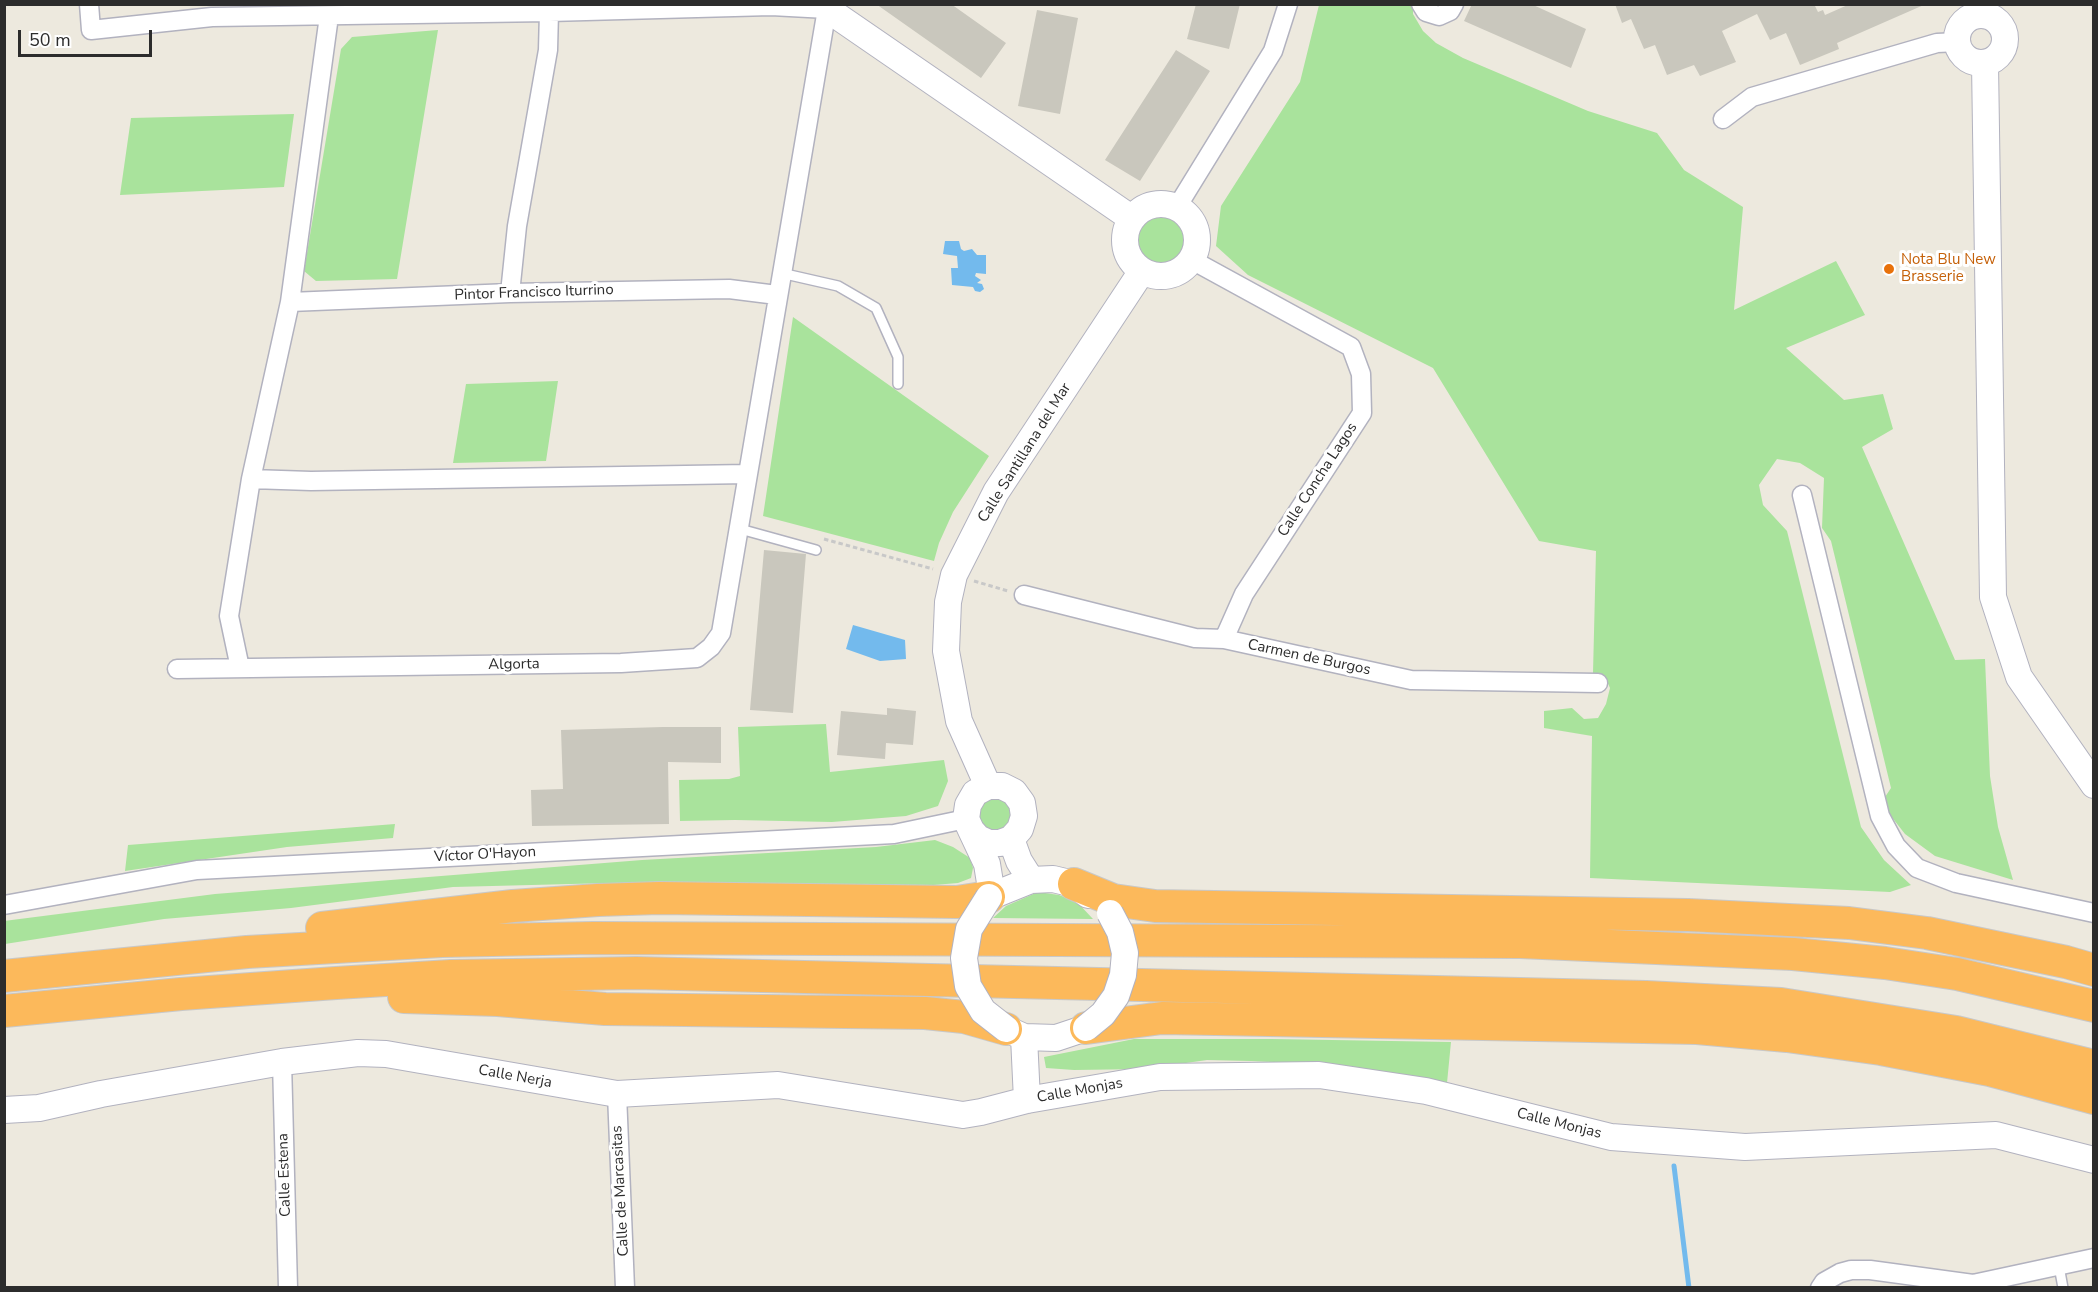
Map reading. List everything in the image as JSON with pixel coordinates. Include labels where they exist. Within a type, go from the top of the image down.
[{"type":"highway","points":[[1074,884],[1113,900],[1155,906],[1688,915],[1849,923],[1927,933],[2094,970]]},
{"type":"highway","points":[[247,952],[318,929],[513,906],[649,898],[957,902],[991,896]]},
{"type":"highway","points":[[4,976],[247,952],[442,940],[593,938],[1532,942],[1793,954],[1886,963],[1957,974],[2094,1006]]},
{"type":"highway","points":[[4,1011],[181,994],[451,976],[636,973],[1646,997],[1781,1004],[1956,1032],[2094,1066]]},
{"type":"highway","points":[[336,983],[406,998],[498,1000],[605,1009],[925,1013],[964,1017],[1015,1033]]},
{"type":"highway","points":[[1086,1028],[1162,1018],[1697,1028],[1787,1036],[1881,1049],[1990,1070],[2094,1098]]},
{"type":"street","points":[[89,4],[91,30],[212,17],[771,6],[827,7],[1131,218]]},
{"type":"street","points":[[1178,207],[1274,51],[1288,4]]},
{"type":"street","points":[[1421,4],[1426,12],[1439,16],[1445,15],[1454,4]]},
{"type":"street","name":"Algorta","points":[[177,669],[621,663],[697,657],[711,647],[721,633],[827,7]]},
{"type":"street","points":[[1975,10],[1998,22],[2005,35],[2003,50],[1985,63],[1970,60],[1960,49],[1958,42],[1958,35],[1964,22],[1975,10]]},
{"type":"street","points":[[510,293],[517,226],[548,50],[549,12]]},
{"type":"street","points":[[240,668],[229,616],[251,479],[290,302],[329,16]]},
{"type":"street","points":[[1723,119],[1752,97],[1937,43],[1958,42]]},
{"type":"street","points":[[1985,63],[1993,597],[2019,677],[2094,785]]},
{"type":"street","points":[[1161,203],[1178,207],[1192,220],[1198,240],[1192,260],[1178,272],[1160,276],[1142,271],[1128,257],[1124,238],[1131,218],[1144,207],[1161,203]]},
{"type":"street","name":"Calle Concha Lagos","points":[[1192,260],[1352,347],[1361,374],[1362,413],[1244,594],[1224,639]]},
{"type":"street","name":"Calle Santillana del Mar","points":[[988,786],[959,722],[946,651],[948,602],[954,575],[996,492],[1142,271]]},
{"type":"street","name":"Pintor Francisco Iturrino","points":[[290,302],[510,293],[729,289],[777,295]]},
{"type":"street","points":[[251,479],[311,481],[748,474]]},
{"type":"street","points":[[1802,495],[1880,816],[1896,846],[1917,868],[1956,883],[2094,913]]},
{"type":"street","name":"Carmen de Burgos","points":[[1024,595],[1195,638],[1224,639],[1411,680],[1598,683]]},
{"type":"street","points":[[968,825],[978,838],[989,843],[1000,843],[1011,839],[1022,823],[1024,816],[1022,803],[1014,792],[1002,786],[988,786],[975,793],[968,805],[968,825],[987,864],[991,896]]},
{"type":"street","name":"Víctor O'Hayon","points":[[4,905],[197,870],[894,834],[968,825]]},
{"type":"street","points":[[1011,839],[1019,861],[1031,880]]},
{"type":"street","points":[[1053,879],[1074,884],[1110,913],[1120,932],[1125,953],[1123,975],[1116,996],[1103,1014],[1086,1028],[1056,1038],[1015,1033],[983,1011],[968,986],[964,958],[969,929],[991,896],[1031,880],[1053,879]]},
{"type":"street","points":[[1015,1033],[1027,1100]]},
{"type":"street","name":"Calle Nerja","points":[[4,1110],[39,1107],[282,1062],[358,1053],[386,1054],[617,1094],[778,1085],[926,1111],[963,1115],[1027,1100]]},
{"type":"street","name":"Calle Estena","points":[[282,1062],[288,1287]]},
{"type":"street","name":"Calle Monjas","points":[[1027,1100],[1160,1077],[1319,1075],[1426,1091],[1611,1137],[1745,1147],[1996,1135],[2094,1160]]},
{"type":"street","name":"Calle de Marcasitas","points":[[617,1094],[625,1287]]},
{"type":"street","points":[[1820,1287],[1824,1282],[1840,1273],[1851,1270],[1870,1270],[1972,1284],[2094,1258]]},
{"type":"lane","points":[[781,273],[837,286],[876,308],[898,357],[898,384]]},
{"type":"lane","points":[[740,522],[816,550]]},
{"type":"lane","points":[[2059,1266],[2063,1287]]},
{"type":"path","points":[[819,537],[1024,595]]},
{"type":"green space","points":[[1413,4],[1413,14],[1423,31],[1436,43],[1463,58],[1588,111],[1657,133],[1684,170],[1743,207],[1734,310],[1836,261],[1865,315],[1786,348],[1844,400],[1883,394],[1893,429],[1862,447],[1955,660],[1985,659],[1990,776],[1998,827],[2013,880],[1935,856],[1905,834],[1887,811],[1883,800],[1891,788],[1831,541],[1822,528],[1824,478],[1800,463],[1777,459],[1759,485],[1763,505],[1787,531],[1861,827],[1884,860],[1911,885],[1890,892],[1590,878],[1592,736],[1544,728],[1544,711],[1572,708],[1584,719],[1598,718],[1606,704],[1610,688],[1606,679],[1593,673],[1596,551],[1539,541],[1433,368],[1248,275],[1216,246],[1221,206],[1300,82],[1319,5]]},
{"type":"green space","points":[[438,30],[397,279],[316,281],[304,271],[341,49],[352,37]]},
{"type":"green space","points":[[294,114],[284,187],[120,195],[131,118]]},
{"type":"green space","points":[[1162,213],[1173,215],[1182,221],[1188,230],[1190,241],[1188,252],[1182,261],[1173,267],[1162,269],[1151,267],[1142,261],[1136,252],[1134,241],[1136,230],[1142,221],[1151,215]]},
{"type":"green space","points":[[793,317],[989,456],[953,512],[939,543],[934,561],[763,516]]},
{"type":"green space","points":[[558,381],[546,461],[453,463],[466,384]]},
{"type":"green space","points":[[826,724],[830,772],[944,760],[948,781],[938,806],[906,816],[832,822],[680,821],[679,780],[729,779],[740,776],[738,727]]},
{"type":"green space","points":[[1003,796],[1015,813],[1007,831],[986,834],[974,805],[978,799]]},
{"type":"green space","points":[[395,824],[393,838],[287,847],[125,871],[128,845]]},
{"type":"green space","points":[[935,840],[953,847],[970,858],[973,868],[971,878],[958,883],[934,885],[610,883],[453,887],[291,908],[164,919],[5,944],[4,921],[215,894],[642,860],[876,847]]},
{"type":"green space","points":[[1038,892],[1059,895],[1077,902],[1093,919],[993,918],[1006,906]]},
{"type":"green space","points":[[1134,1039],[1451,1042],[1447,1083],[1315,1064],[1251,1061],[1207,1060],[1144,1069],[1046,1068],[1044,1057]]},
{"type":"water","points":[[945,241],[959,241],[964,251],[972,249],[977,255],[986,255],[986,274],[976,273],[975,276],[981,280],[977,283],[982,284],[984,289],[980,292],[975,291],[973,287],[952,285],[951,268],[958,268],[957,256],[943,254]]},
{"type":"water","points":[[853,625],[905,640],[906,659],[880,661],[846,649]]},
{"type":"building","points":[[876,4],[951,4],[1006,43],[981,78]]},
{"type":"building","points":[[1196,4],[1240,4],[1229,49],[1187,39]]},
{"type":"building","points":[[1472,4],[1531,4],[1586,29],[1571,68],[1464,21]]},
{"type":"building","points":[[1615,4],[1814,4],[1818,12],[1823,10],[1825,15],[1850,4],[1926,4],[1837,43],[1839,49],[1800,65],[1786,33],[1770,40],[1757,14],[1722,31],[1736,62],[1700,76],[1694,65],[1667,75],[1655,45],[1644,49],[1631,19],[1622,23]]},
{"type":"building","points":[[1037,10],[1078,18],[1060,114],[1018,106]]},
{"type":"building","points":[[1176,50],[1210,71],[1140,181],[1105,160]]},
{"type":"building","points":[[764,550],[806,554],[793,713],[750,710]]},
{"type":"building","points":[[887,708],[916,711],[913,745],[886,743],[885,759],[837,755],[841,711],[887,715]]},
{"type":"building","points":[[721,727],[721,763],[668,762],[669,824],[532,826],[531,790],[563,789],[561,730]]},
{"type":"waterway","points":[[1674,1166],[1689,1288]]},
{"type":"place","name":"Nota Blu New Brasserie","points":[[1889,269]]}]
